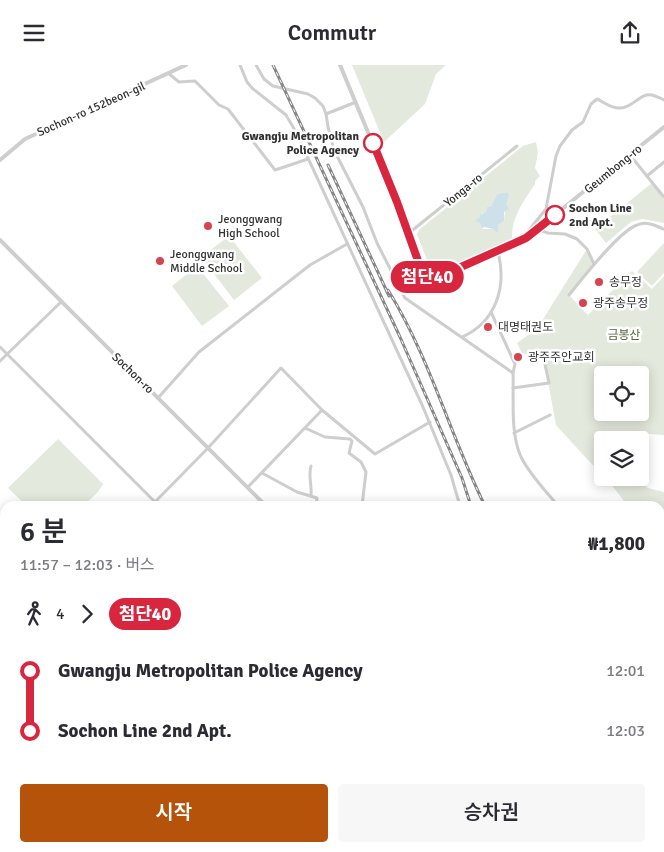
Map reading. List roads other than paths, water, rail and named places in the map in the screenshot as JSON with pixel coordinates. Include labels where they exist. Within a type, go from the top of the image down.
[{"type":"street","name":"Sochon-ro 152beon-gil","points":[[0,160],[25,139],[186,65]]},
{"type":"street","points":[[240,65],[247,82],[252,88],[286,115],[296,132],[430,423],[451,475],[459,501]]},
{"type":"street","points":[[340,65],[408,233]]},
{"type":"street","points":[[257,67],[264,79],[273,86],[302,92],[320,102],[326,115],[334,149],[363,207],[377,243],[405,298],[513,373]]},
{"type":"street","points":[[168,73],[179,81],[195,81],[219,105],[228,109],[275,169],[308,159]]},
{"type":"street","points":[[526,238],[529,231],[546,209],[556,157],[560,147],[572,130],[583,121],[591,104],[597,99],[605,105],[618,108],[627,107],[644,96],[651,94],[664,100]]},
{"type":"street","points":[[326,115],[356,102]]},
{"type":"street","name":"Geumbong-ro","points":[[408,233],[422,272],[434,279],[526,238],[664,127]]},
{"type":"street","name":"Yonga-ro","points":[[408,233],[517,146]]},
{"type":"street","points":[[630,155],[664,195]]},
{"type":"street","points":[[647,176],[664,162]]},
{"type":"street","points":[[569,295],[594,264],[626,231],[637,225],[650,223],[663,229]]},
{"type":"street","points":[[538,229],[548,233],[565,234],[577,239],[587,249],[594,264]]},
{"type":"street","name":"Sochon-ro","points":[[0,240],[261,501]]},
{"type":"street","points":[[158,398],[199,352],[310,265],[347,244]]},
{"type":"street","points":[[461,337],[472,333],[482,324],[499,297],[500,260],[498,252]]},
{"type":"street","points":[[0,361],[61,302]]},
{"type":"street","points":[[491,312],[515,364],[513,373],[514,433],[521,457],[554,501]]},
{"type":"street","points":[[0,347],[154,501]]},
{"type":"street","points":[[514,389],[548,383],[544,360]]},
{"type":"street","points":[[156,501],[281,369],[322,410],[375,454],[430,423]]},
{"type":"street","points":[[248,487],[322,410]]},
{"type":"street","points":[[514,433],[550,415]]},
{"type":"street","points":[[305,428],[325,437],[350,439],[352,441],[349,453],[361,462],[366,472],[363,501]]},
{"type":"street","points":[[311,466],[309,478],[311,495]]},
{"type":"street","points":[[262,473],[297,491],[317,498],[317,501]]},
{"type":"water","points":[[507,192],[509,195],[506,204],[509,209],[504,212],[504,221],[498,225],[499,231],[497,233],[493,229],[484,227],[482,229],[480,223],[475,221],[480,217],[480,214],[482,215],[486,211],[487,207],[491,206],[497,194]]},
{"type":"railway","points":[[273,65],[400,337],[462,478],[469,501]]},
{"type":"railway","points":[[328,165],[389,296]]},
{"type":"railway","points":[[388,290],[416,342],[483,501]]},
{"type":"place","name":"Gwangju Metropolitan Police Agency","points":[[373,143]]},
{"type":"place","name":"Sochon Line 2nd Apt.","points":[[555,215]]},
{"type":"place","name":"Jeonggwang High School","points":[[208,226]]},
{"type":"place","name":"Jeonggwang Middle School","points":[[160,261]]},
{"type":"place","name":"송무정","points":[[599,282]]},
{"type":"place","name":"광주송무정","points":[[583,303]]},
{"type":"place","name":"대명태권도","points":[[488,327]]},
{"type":"place","name":"광주주안교회","points":[[518,357]]},
{"type":"park label","name":"금봉산","points":[[624,335]]}]
